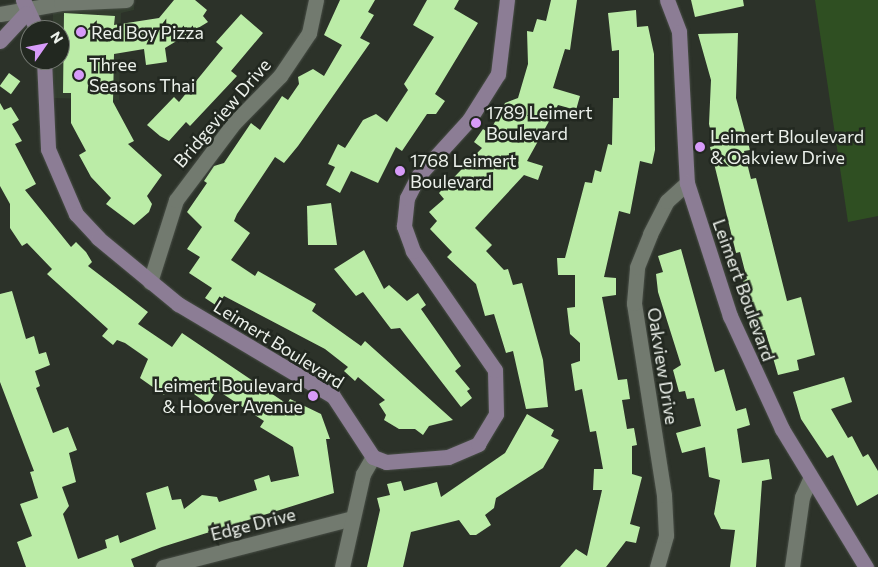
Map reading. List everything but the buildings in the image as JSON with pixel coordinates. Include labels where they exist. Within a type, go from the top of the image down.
[{"type":"street","points":[[0,14],[25,6],[61,2],[126,0]]},
{"type":"street","name":"Bridgeview Drive","points":[[150,282],[176,200],[234,123],[280,76],[309,33],[316,0]]},
{"type":"street","points":[[342,567],[363,474],[373,457],[386,462],[448,457],[478,444],[496,414],[495,370],[413,251],[404,226],[406,198],[418,176],[468,120],[498,74],[507,0]]},
{"type":"street","name":"Leimert Boulevard","points":[[667,0],[679,32],[687,184],[749,364],[810,478],[866,567]]},
{"type":"street","points":[[25,6],[33,20]]},
{"type":"street","points":[[0,41],[25,6]]},
{"type":"street","name":"Leimert Boulevard","points":[[44,70],[46,131],[58,180],[76,214],[150,282],[178,304],[333,396],[373,457]]},
{"type":"street","name":"Oakview Drive","points":[[657,567],[666,535],[664,495],[634,303],[638,267],[650,234],[667,201],[687,184]]},
{"type":"street","points":[[792,567],[802,497],[810,478]]},
{"type":"street","name":"Edge Drive","points":[[163,567],[353,518]]},
{"type":"shaded area","points":[[53,0],[134,0],[134,10],[121,13],[119,100],[54,98],[53,70],[70,70],[70,20],[53,20]]},
{"type":"green space","points":[[815,0],[878,0],[878,216],[848,222]]},
{"type":"place","name":"Red Boy Pizza","points":[[81,32]]},
{"type":"place","name":"Three Seasons Thai","points":[[79,75]]},
{"type":"place","name":"1789 Leimert Boulevard","points":[[476,123]]},
{"type":"place","name":"Leimert Bloulevard & Oakview Drive","points":[[700,147]]},
{"type":"place","name":"1768 Leimert Boulevard","points":[[400,171]]},
{"type":"place","name":"Leimert Boulevard & Hoover Avenue","points":[[313,396]]}]
